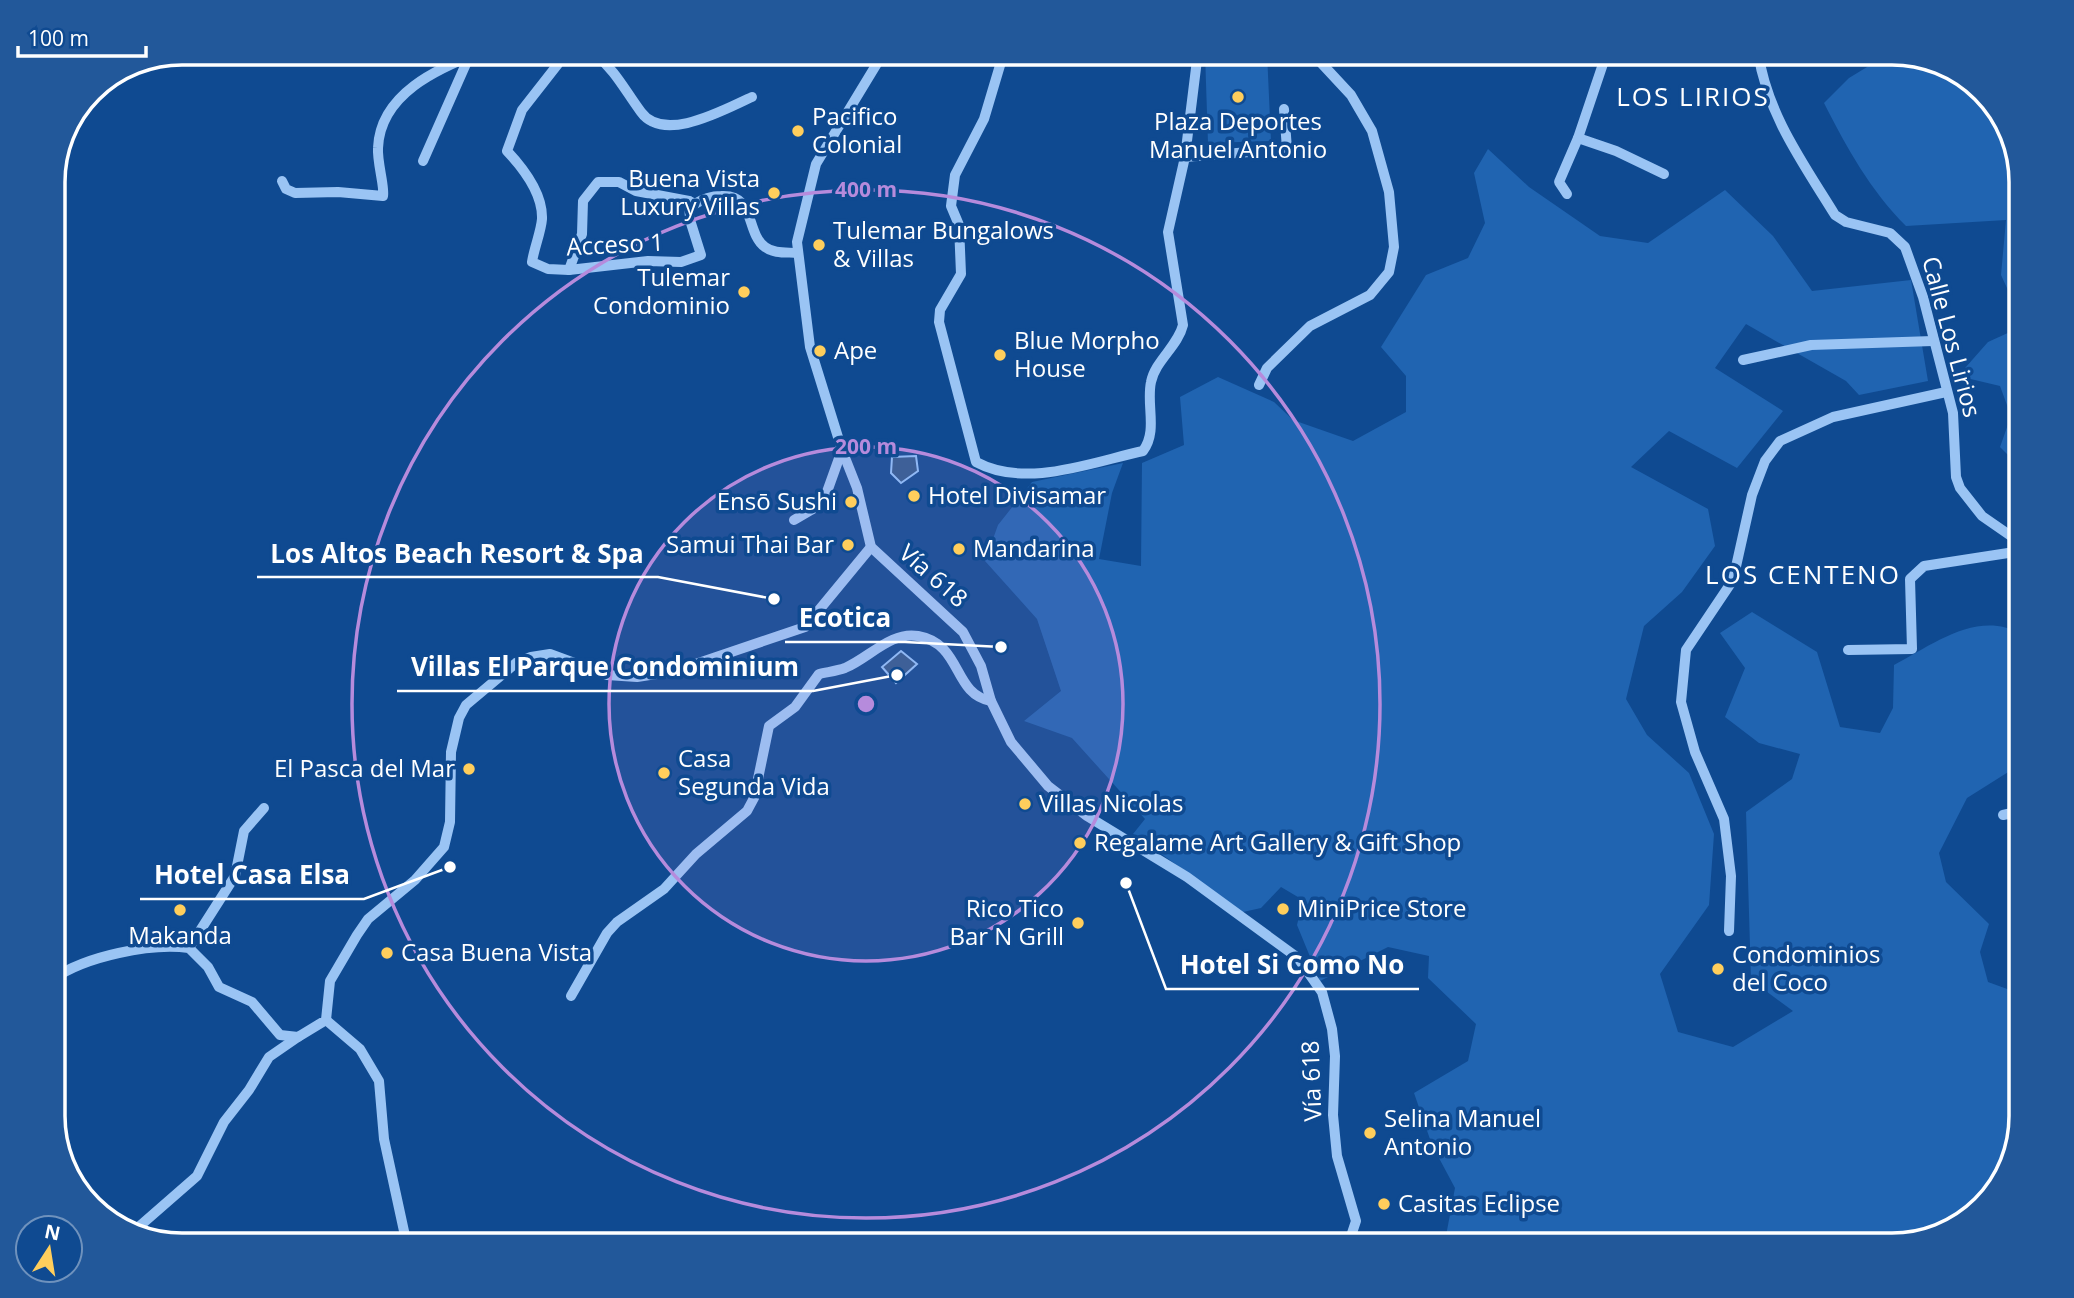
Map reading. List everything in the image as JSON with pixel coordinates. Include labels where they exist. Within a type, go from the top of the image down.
[{"type":"street","points":[[282,181],[286,189],[295,192],[383,196],[384,189],[377,167],[378,143],[388,116],[399,99],[419,81],[452,65]]},
{"type":"street","points":[[423,161],[465,65]]},
{"type":"street","name":"Acceso 1","points":[[557,65],[522,110],[507,151],[522,166],[540,200],[542,220],[532,262],[548,269],[569,270],[648,261],[681,262],[701,255],[690,220],[689,201]]},
{"type":"street","points":[[608,65],[615,71],[643,115],[652,122],[688,125],[752,97]]},
{"type":"street","name":"Vía 618","points":[[876,65],[816,164],[804,206],[798,253],[810,347],[842,450],[857,488],[871,547],[963,632],[981,666],[990,701],[1011,742],[1048,786],[1087,816],[1187,877],[1298,958],[1321,992],[1335,1056],[1333,1115],[1338,1156],[1356,1221],[1352,1233]]},
{"type":"street","points":[[1000,65],[984,119],[955,175],[951,206],[959,225],[961,274],[940,310],[939,322],[976,463],[1010,474],[1034,474],[1143,451],[1151,441],[1151,383],[1181,336],[1183,325],[1168,232],[1185,157],[1196,65]]},
{"type":"street","points":[[1259,385],[1275,359],[1310,326],[1370,295],[1389,272],[1394,247],[1389,192],[1372,131],[1352,95],[1323,65]]},
{"type":"street","points":[[1567,194],[1559,182],[1578,138],[1603,65]]},
{"type":"street","name":"Calle Los Lirios","points":[[1761,65],[1773,110],[1792,147],[1835,215],[1846,222],[1889,233],[1905,247],[1923,297],[1953,413],[1956,477],[1960,488],[1982,516],[2009,535]]},
{"type":"street","points":[[1185,157],[1287,149],[1284,109]]},
{"type":"street","points":[[1578,138],[1616,151],[1664,174]]},
{"type":"street","points":[[569,270],[582,234],[583,201],[598,182],[620,183],[636,191],[695,204],[710,196],[736,198],[750,213],[758,238],[765,247],[776,252],[798,253]]},
{"type":"street","points":[[1743,360],[1811,345],[1933,341]]},
{"type":"street","points":[[1729,931],[1731,876],[1724,819],[1695,752],[1681,702],[1686,650],[1733,580],[1752,495],[1765,461],[1780,441],[1833,417],[1946,392]]},
{"type":"street","points":[[794,520],[824,503],[842,450]]},
{"type":"street","points":[[326,1020],[330,981],[356,935],[368,919],[415,880],[449,838],[451,752],[459,718],[466,705],[516,663],[531,657],[550,654],[618,677],[637,677],[675,671],[806,627],[871,547]]},
{"type":"street","points":[[1848,650],[1912,649],[1910,579],[1916,570],[1924,566],[2009,553]]},
{"type":"street","points":[[572,996],[607,933],[617,922],[664,889],[695,854],[747,811],[754,798],[769,726],[794,707],[819,674],[843,669],[904,635],[920,636],[947,651],[968,690],[978,698],[990,701]]},
{"type":"street","points":[[189,948],[235,876],[244,831],[264,808]]},
{"type":"street","points":[[2003,815],[2009,814]]},
{"type":"street","points":[[65,974],[98,960],[146,947],[189,948],[208,967],[215,983],[222,990],[252,1002],[280,1034],[298,1037]]},
{"type":"street","points":[[141,1225],[197,1176],[224,1122],[249,1090],[269,1057],[326,1020]]},
{"type":"street","points":[[326,1020],[360,1049],[379,1081],[386,1153],[404,1233]]},
{"type":"shaded area","name":"Plaza Deportes Manuel Antonio","points":[[1205,65],[1268,65],[1271,141],[1208,143]]},
{"type":"shaded area","points":[[1870,65],[1923,69],[1951,80],[1985,110],[2003,144],[2009,174],[2009,292],[2001,275],[2006,220],[1906,226],[1881,198],[1860,168],[1824,103],[1849,78]]},
{"type":"shaded area","points":[[1488,149],[1529,187],[1600,236],[1648,243],[1725,190],[1773,236],[1812,291],[1911,280],[1928,381],[1859,395],[1846,381],[1746,324],[1715,368],[1783,411],[1737,468],[1669,431],[1631,467],[1708,509],[1715,546],[1682,592],[1644,626],[1626,699],[1647,735],[1689,773],[1714,834],[1709,905],[1660,974],[1678,1032],[1733,1047],[1793,1011],[1751,980],[1746,812],[1792,779],[1800,754],[1759,743],[1725,717],[1745,668],[1720,633],[1752,612],[1817,652],[1840,727],[1880,733],[1893,708],[1894,665],[1956,633],[1988,625],[2009,629],[2009,772],[1967,798],[1939,853],[1946,882],[1989,924],[1980,952],[1988,982],[2009,990],[2008,1132],[1994,1175],[1975,1199],[1951,1218],[1923,1229],[1892,1233],[1447,1233],[1455,1188],[1432,1145],[1414,1093],[1468,1061],[1476,1024],[1428,978],[1429,956],[1388,947],[1320,981],[1297,925],[1303,900],[1281,887],[1261,908],[1243,912],[1133,834],[1145,819],[1072,738],[1024,721],[1061,691],[1037,619],[985,561],[998,525],[1032,482],[1123,463],[1112,493],[1099,559],[1141,566],[1142,463],[1184,445],[1180,397],[1218,377],[1274,402],[1293,420],[1353,441],[1406,412],[1406,376],[1381,347],[1426,275],[1468,258],[1485,223],[1474,173]]},
{"type":"shaded area","points":[[2009,332],[2009,411],[2000,386],[1958,376],[1988,342]]},
{"type":"shaded area","points":[[2009,422],[2009,456],[2000,447]]},
{"type":"shaded area","points":[[916,456],[918,471],[901,483],[891,473],[892,457]]},
{"type":"shaded area","points":[[901,651],[917,664],[896,683],[882,667]]},
{"type":"place","name":"Plaza Deportes Manuel Antonio","points":[[1238,97]]},
{"type":"place","name":"Pacifico Colonial","points":[[798,131]]},
{"type":"place","name":"Buena Vista Luxury Villas","points":[[774,193]]},
{"type":"place","name":"Tulemar Bungalows & Villas","points":[[819,245]]},
{"type":"place","name":"Tulemar Condominio","points":[[744,292]]},
{"type":"place","name":"Ape","points":[[820,351]]},
{"type":"place","name":"Blue Morpho House","points":[[1000,355]]},
{"type":"place","name":"Hotel Divisamar","points":[[914,496]]},
{"type":"place","name":"Ensō Sushi","points":[[851,502]]},
{"type":"place","name":"Samui Thai Bar","points":[[848,545]]},
{"type":"place","name":"Mandarina","points":[[959,549]]},
{"type":"place","name":"Los Altos Beach Resort & Spa","points":[[774,599]]},
{"type":"place","name":"Ecotica","points":[[1001,647]]},
{"type":"place","name":"Villas El Parque Condominium","points":[[897,675]]},
{"type":"place","name":"El Pasca del Mar","points":[[469,769]]},
{"type":"place","name":"Casa Segunda Vida","points":[[664,773]]},
{"type":"place","name":"Villas Nicolas","points":[[1025,804]]},
{"type":"place","name":"Regalame Art Gallery & Gift Shop","points":[[1080,843]]},
{"type":"place","name":"Hotel Casa Elsa","points":[[450,867]]},
{"type":"place","name":"Hotel Si Como No","points":[[1126,883]]},
{"type":"place","name":"MiniPrice Store","points":[[1283,909]]},
{"type":"place","name":"Makanda","points":[[180,910]]},
{"type":"place","name":"Rico Tico Bar N Grill","points":[[1078,923]]},
{"type":"place","name":"Casa Buena Vista","points":[[387,953]]},
{"type":"place","name":"Condominios del Coco","points":[[1718,969]]},
{"type":"place","name":"Selina Manuel Antonio","points":[[1370,1133]]},
{"type":"place","name":"Casitas Eclipse","points":[[1384,1204]]},
{"type":"district","name":"LOS LIRIOS","points":[[1693,97]]},
{"type":"district","name":"LOS CENTENO","points":[[1803,575]]}]
